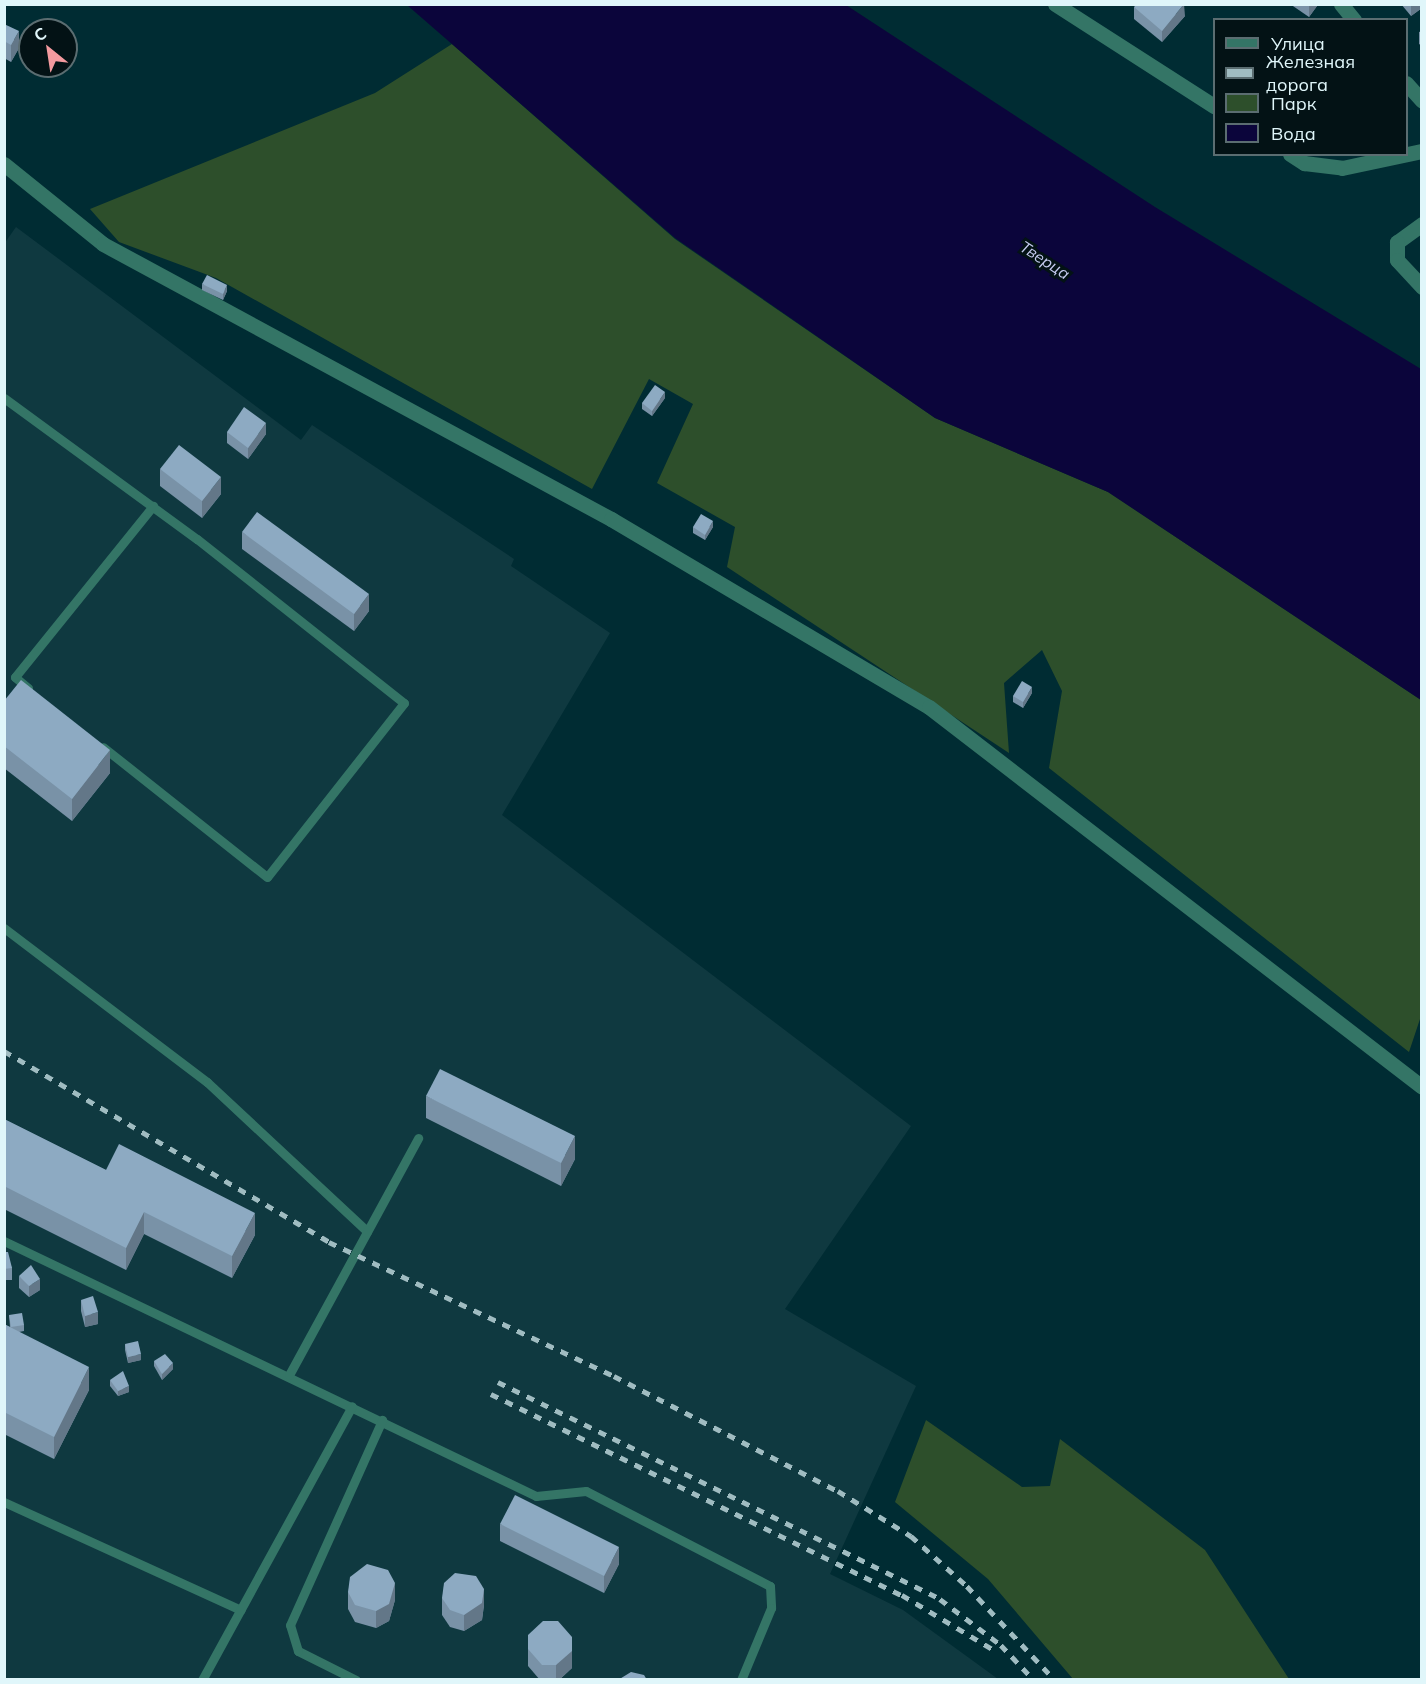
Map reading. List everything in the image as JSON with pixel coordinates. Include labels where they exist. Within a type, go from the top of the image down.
[{"type":"street","points":[[1055,4],[1213,105]]},
{"type":"street","points":[[1341,4],[1352,18]]},
{"type":"street","points":[[1408,84],[1422,101]]},
{"type":"street","points":[[1293,156],[1305,164],[1342,168],[1398,156]]},
{"type":"street","points":[[4,164],[103,244],[611,519],[929,707],[1422,1087]]},
{"type":"street","points":[[1422,224],[1397,242],[1397,260],[1422,287]]},
{"type":"lane","points":[[4,398],[153,506],[404,703],[267,877],[90,736]]},
{"type":"lane","points":[[43,699],[15,677],[153,506]]},
{"type":"lane","points":[[4,928],[207,1082],[367,1231]]},
{"type":"lane","points":[[289,1375],[418,1138]]},
{"type":"lane","points":[[4,1241],[289,1375],[536,1496],[586,1491],[770,1587],[771,1608],[741,1680]]},
{"type":"lane","points":[[202,1680],[352,1406]]},
{"type":"lane","points":[[356,1680],[298,1651],[290,1624],[382,1420]]},
{"type":"lane","points":[[4,1502],[240,1610]]},
{"type":"shaded area","points":[[16,227],[301,440],[312,425],[514,559],[511,566],[610,633],[502,815],[911,1126],[785,1309],[916,1386],[830,1574],[903,1610],[998,1679],[5,1680],[4,244]]},
{"type":"green space","points":[[452,44],[675,239],[935,418],[1108,492],[1421,700],[1422,1013],[1409,1052],[1049,768],[1062,691],[1042,650],[1004,683],[1009,753],[727,567],[735,527],[657,483],[693,404],[649,379],[592,489],[216,278],[119,242],[90,209],[375,93]]},
{"type":"green space","points":[[926,1420],[1022,1487],[1050,1486],[1060,1439],[1205,1550],[1289,1679],[1073,1679],[988,1579],[895,1502]]},
{"type":"water","name":"Тверца","points":[[407,5],[846,5],[1155,207],[1421,369],[1421,700],[1108,492],[935,418],[675,238]]},
{"type":"building","points":[[1137,4],[1184,4],[1162,31],[1134,7]]},
{"type":"building","points":[[4,24],[18,31],[11,45],[4,41]]},
{"type":"building","points":[[207,275],[227,285],[223,294],[202,284]]},
{"type":"building","points":[[655,385],[665,392],[652,411],[642,403]]},
{"type":"building","points":[[244,407],[266,423],[248,448],[227,432]]},
{"type":"building","points":[[179,445],[221,477],[202,501],[160,469]]},
{"type":"building","points":[[257,512],[369,594],[354,614],[242,532]]},
{"type":"building","points":[[701,514],[713,521],[705,535],[693,527]]},
{"type":"building","points":[[21,680],[110,750],[72,799],[4,746],[4,701]]},
{"type":"building","points":[[1022,681],[1032,687],[1023,702],[1013,696]]},
{"type":"building","points":[[440,1069],[575,1136],[561,1163],[426,1096]]},
{"type":"building","points":[[4,1119],[106,1170],[119,1144],[255,1213],[232,1256],[144,1212],[126,1248],[4,1186]]},
{"type":"building","points":[[4,1252],[8,1252],[12,1268],[4,1269]]},
{"type":"building","points":[[31,1265],[40,1279],[29,1286],[19,1276]]},
{"type":"building","points":[[93,1296],[98,1312],[85,1316],[81,1300]]},
{"type":"building","points":[[22,1313],[24,1325],[11,1327],[9,1315]]},
{"type":"building","points":[[4,1324],[89,1367],[54,1437],[4,1412]]},
{"type":"building","points":[[138,1341],[141,1354],[128,1357],[125,1344]]},
{"type":"building","points":[[165,1354],[173,1363],[162,1374],[154,1361]]},
{"type":"building","points":[[123,1371],[129,1386],[118,1391],[110,1380]]},
{"type":"building","points":[[515,1495],[619,1547],[604,1576],[500,1524]]},
{"type":"building","points":[[367,1564],[388,1570],[395,1583],[389,1604],[376,1611],[355,1605],[348,1592],[350,1577]]},
{"type":"building","points":[[455,1573],[476,1576],[484,1589],[482,1603],[464,1615],[450,1610],[442,1598],[444,1583]]},
{"type":"building","points":[[543,1621],[558,1621],[572,1637],[572,1651],[556,1665],[542,1665],[528,1649],[528,1635]]},
{"type":"building","points":[[631,1672],[644,1675],[647,1680],[618,1680]]},
{"type":"railway","points":[[4,1051],[329,1242],[614,1376],[838,1491],[911,1536],[967,1586],[1055,1680]]},
{"type":"railway","points":[[498,1382],[940,1599],[1001,1645],[1034,1680]]},
{"type":"railway","points":[[491,1394],[902,1595],[994,1650]]}]
